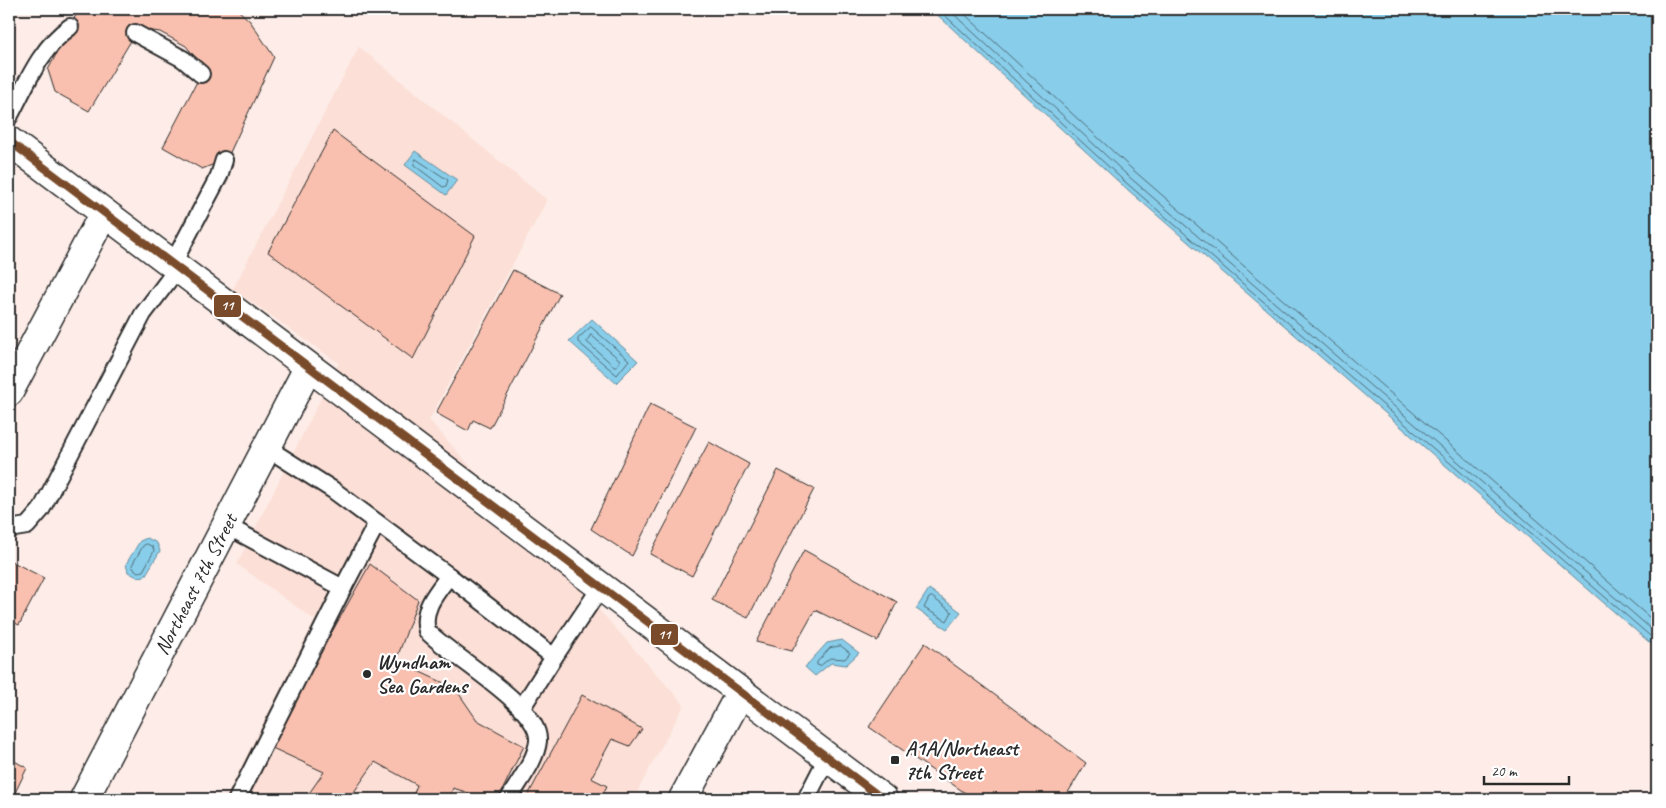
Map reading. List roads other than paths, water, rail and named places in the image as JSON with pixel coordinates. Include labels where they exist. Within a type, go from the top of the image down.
[{"type":"main road","points":[[9,141],[308,368],[883,799]]},
{"type":"main road","points":[[9,392],[104,213]]},
{"type":"main road","name":"Northeast 7th Street","points":[[84,799],[308,368]]},
{"type":"main road","points":[[683,799],[741,692]]},
{"type":"lane","points":[[9,117],[43,53],[58,36],[70,27]]},
{"type":"lane","points":[[135,33],[160,44],[183,58],[201,74]]},
{"type":"lane","points":[[9,526],[16,528],[27,526],[41,510],[143,314],[175,267],[219,176],[224,160]]},
{"type":"lane","points":[[267,448],[333,490],[554,657]]},
{"type":"lane","points":[[237,799],[376,523]]},
{"type":"lane","points":[[226,526],[343,588]]},
{"type":"lane","points":[[449,576],[430,602],[425,623],[427,631],[498,687],[532,720],[538,732],[538,742],[509,799]]},
{"type":"lane","points":[[521,709],[601,587]]},
{"type":"lane","points":[[806,799],[827,758]]},
{"type":"water","points":[[931,9],[1657,9],[1657,649],[1120,183]]},
{"type":"water","points":[[415,151],[457,180],[446,195],[405,165]]},
{"type":"water","points":[[592,319],[638,361],[616,383],[569,341]]},
{"type":"water","points":[[147,538],[157,543],[160,551],[145,576],[137,577],[128,572],[126,564],[140,541]]},
{"type":"water","points":[[929,589],[961,612],[947,629],[916,609]]},
{"type":"water","points":[[842,640],[859,653],[846,665],[831,663],[815,676],[805,667],[827,643]]},
{"type":"place","name":"Wyndham Sea Gardens","points":[[367,674]]},
{"type":"place","name":"A1A/Northeast 7th Street","points":[[895,760]]}]
